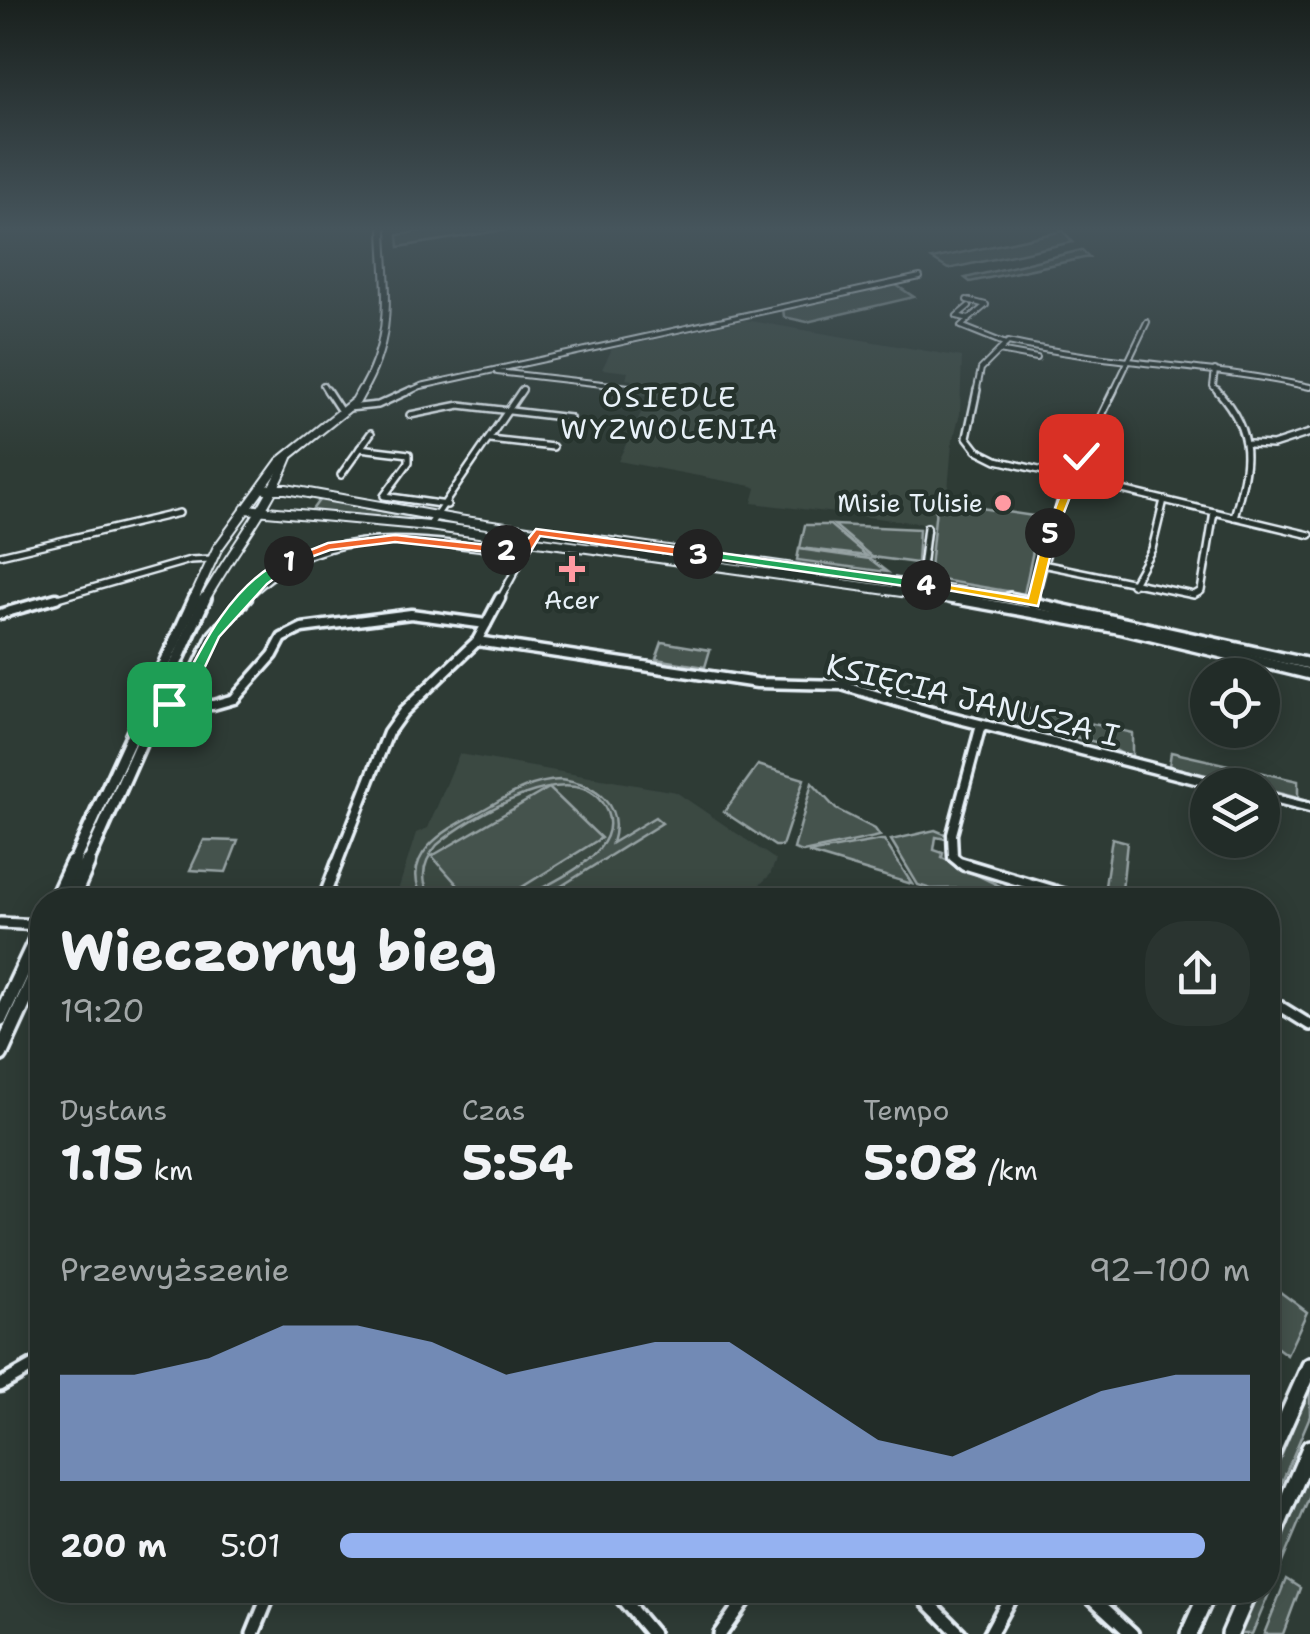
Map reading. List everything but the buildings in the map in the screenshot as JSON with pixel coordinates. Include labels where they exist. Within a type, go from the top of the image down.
[{"type":"main road","points":[[61,888],[209,563],[244,509],[288,457],[345,411],[368,385],[384,345],[384,305]]},
{"type":"main road","points":[[76,888],[196,615],[257,512],[276,488],[288,457]]},
{"type":"main road","points":[[209,563],[223,567]]},
{"type":"main road","points":[[0,1018],[30,952]]},
{"type":"main road","points":[[0,1054],[30,988]]},
{"type":"street","points":[[323,384],[336,411],[375,406],[421,386],[790,305]]},
{"type":"street","points":[[966,305],[958,316],[970,319]]},
{"type":"street","points":[[986,305],[961,326],[1007,343],[1053,352],[1215,370],[1310,387]]},
{"type":"street","points":[[1032,607],[1070,477],[1148,322]]},
{"type":"street","points":[[1007,343],[981,369],[968,442],[990,458],[1310,534]]},
{"type":"street","points":[[999,351],[1037,358]]},
{"type":"street","points":[[493,370],[629,387]]},
{"type":"street","points":[[1215,370],[1213,386],[1238,414],[1248,442],[1234,517]]},
{"type":"street","points":[[429,526],[447,505],[522,389]]},
{"type":"street","points":[[410,415],[456,405],[570,418]]},
{"type":"street","points":[[1248,442],[1273,445],[1310,432]]},
{"type":"street","points":[[341,476],[371,433]]},
{"type":"street","points":[[490,440],[553,447]]},
{"type":"street","points":[[360,448],[408,454],[409,462],[384,496],[447,505]]},
{"type":"street","points":[[260,489],[276,488],[534,536],[919,588],[1310,664]]},
{"type":"street","points":[[323,518],[322,511],[338,500]]},
{"type":"street","points":[[1132,585],[1151,552],[1164,500]]},
{"type":"street","points":[[244,509],[534,536]]},
{"type":"street","points":[[0,555],[179,512]]},
{"type":"street","points":[[1042,564],[1186,596],[1200,592],[1214,512]]},
{"type":"street","points":[[919,588],[927,526]]},
{"type":"street","points":[[328,888],[392,727],[476,642],[534,536]]},
{"type":"street","points":[[181,703],[213,635],[262,581],[296,557],[334,546],[402,538],[524,553]]},
{"type":"street","points":[[0,614],[190,560],[209,563]]},
{"type":"street","points":[[1032,607],[1310,674]]},
{"type":"street","points":[[156,705],[213,704],[237,697],[274,656],[282,638],[302,628],[411,614],[486,624]]},
{"type":"street","name":"KSIĘCIA JANUSZA I","points":[[476,642],[751,683],[834,684],[1190,778]]},
{"type":"street","points":[[981,724],[952,834],[953,857],[966,866],[1042,888]]},
{"type":"street","points":[[1280,800],[1310,808]]},
{"type":"street","points":[[0,923],[30,925]]},
{"type":"street","points":[[1280,1006],[1310,1025]]},
{"type":"street","points":[[1280,1433],[1310,1366]]},
{"type":"street","points":[[0,1385],[30,1369]]},
{"type":"street","points":[[1280,1519],[1310,1448]]},
{"type":"street","points":[[254,1634],[266,1603]]},
{"type":"street","points":[[626,1603],[652,1634]]},
{"type":"street","points":[[720,1634],[742,1603]]},
{"type":"street","points":[[929,1603],[960,1634]]},
{"type":"street","points":[[990,1634],[1007,1603]]},
{"type":"street","points":[[1098,1603],[1132,1634]]},
{"type":"street","points":[[1189,1634],[1203,1603]]},
{"type":"street","points":[[1230,1634],[1243,1603]]},
{"type":"shaded area","points":[[879,305],[807,322],[784,317],[783,308]]},
{"type":"shaded area","points":[[745,320],[962,357],[960,414],[952,444],[947,502],[936,508],[934,525],[752,503],[756,488],[752,486],[618,461],[649,396],[626,392],[632,380],[626,379],[628,372],[602,369],[612,349]]},
{"type":"shaded area","points":[[320,499],[433,521],[309,514]]},
{"type":"shaded area","points":[[936,508],[981,508],[1040,517],[1024,594],[929,578]]},
{"type":"shaded area","points":[[805,525],[830,525],[867,556],[800,548]]},
{"type":"shaded area","points":[[834,525],[919,529],[917,563],[872,557]]},
{"type":"shaded area","points":[[799,549],[870,559],[887,572],[797,560]]},
{"type":"shaded area","points":[[662,642],[710,650],[705,667],[656,659]]},
{"type":"shaded area","points":[[1000,702],[1132,733],[1132,760],[1107,745],[996,717]]},
{"type":"shaded area","points":[[1171,752],[1241,768],[1190,768],[1190,771],[1169,766]]},
{"type":"shaded area","points":[[459,754],[676,792],[776,860],[770,875],[756,888],[399,888],[416,833],[428,828]]},
{"type":"shaded area","points":[[758,765],[804,779],[782,846],[775,846],[724,812]]},
{"type":"shaded area","points":[[1280,777],[1298,781],[1298,798],[1280,793]]},
{"type":"shaded area","points":[[573,782],[604,799],[614,818],[612,843],[655,817],[662,823],[558,888],[543,888],[591,857],[605,840],[609,827],[607,812],[594,794],[574,787],[550,788],[498,806],[452,833],[428,859],[424,872],[427,888],[419,888],[417,870],[421,857],[440,836],[538,783]]},
{"type":"shaded area","points":[[812,783],[836,809],[875,829],[880,836],[803,852],[794,849]]},
{"type":"shaded area","points":[[549,788],[601,838],[520,888],[460,888],[432,856]]},
{"type":"shaded area","points":[[935,830],[947,835],[946,839],[936,837],[934,850],[943,853],[942,858],[1004,888],[918,885],[891,840]]},
{"type":"shaded area","points":[[1112,838],[1127,842],[1122,888],[1105,888]]},
{"type":"shaded area","points":[[204,840],[238,841],[226,872],[190,870]]},
{"type":"shaded area","points":[[881,840],[912,884],[808,853]]},
{"type":"shaded area","points":[[1280,1292],[1307,1312],[1287,1355],[1280,1350]]},
{"type":"shaded area","points":[[1310,1387],[1310,1416],[1280,1487],[1280,1459]]},
{"type":"shaded area","points":[[1310,1473],[1310,1496],[1280,1567],[1280,1544]]},
{"type":"shaded area","points":[[1286,1579],[1300,1588],[1283,1634],[1264,1634],[1276,1603],[1280,1603]]},
{"type":"shaded area","points":[[1254,1603],[1265,1603],[1252,1634],[1241,1634]]},
{"type":"place","name":"Misie Tulisie","points":[[1003,503]]},
{"type":"place","name":"Acer","points":[[572,569]]},
{"type":"district","name":"OSIEDLE WYZWOLENIA","points":[[670,413]]},
{"type":"route","points":[[169,704],[181,703],[213,635],[273,572],[296,557],[320,549],[387,539],[417,539],[524,553],[536,532],[1033,603],[1051,528],[1081,456]]}]
